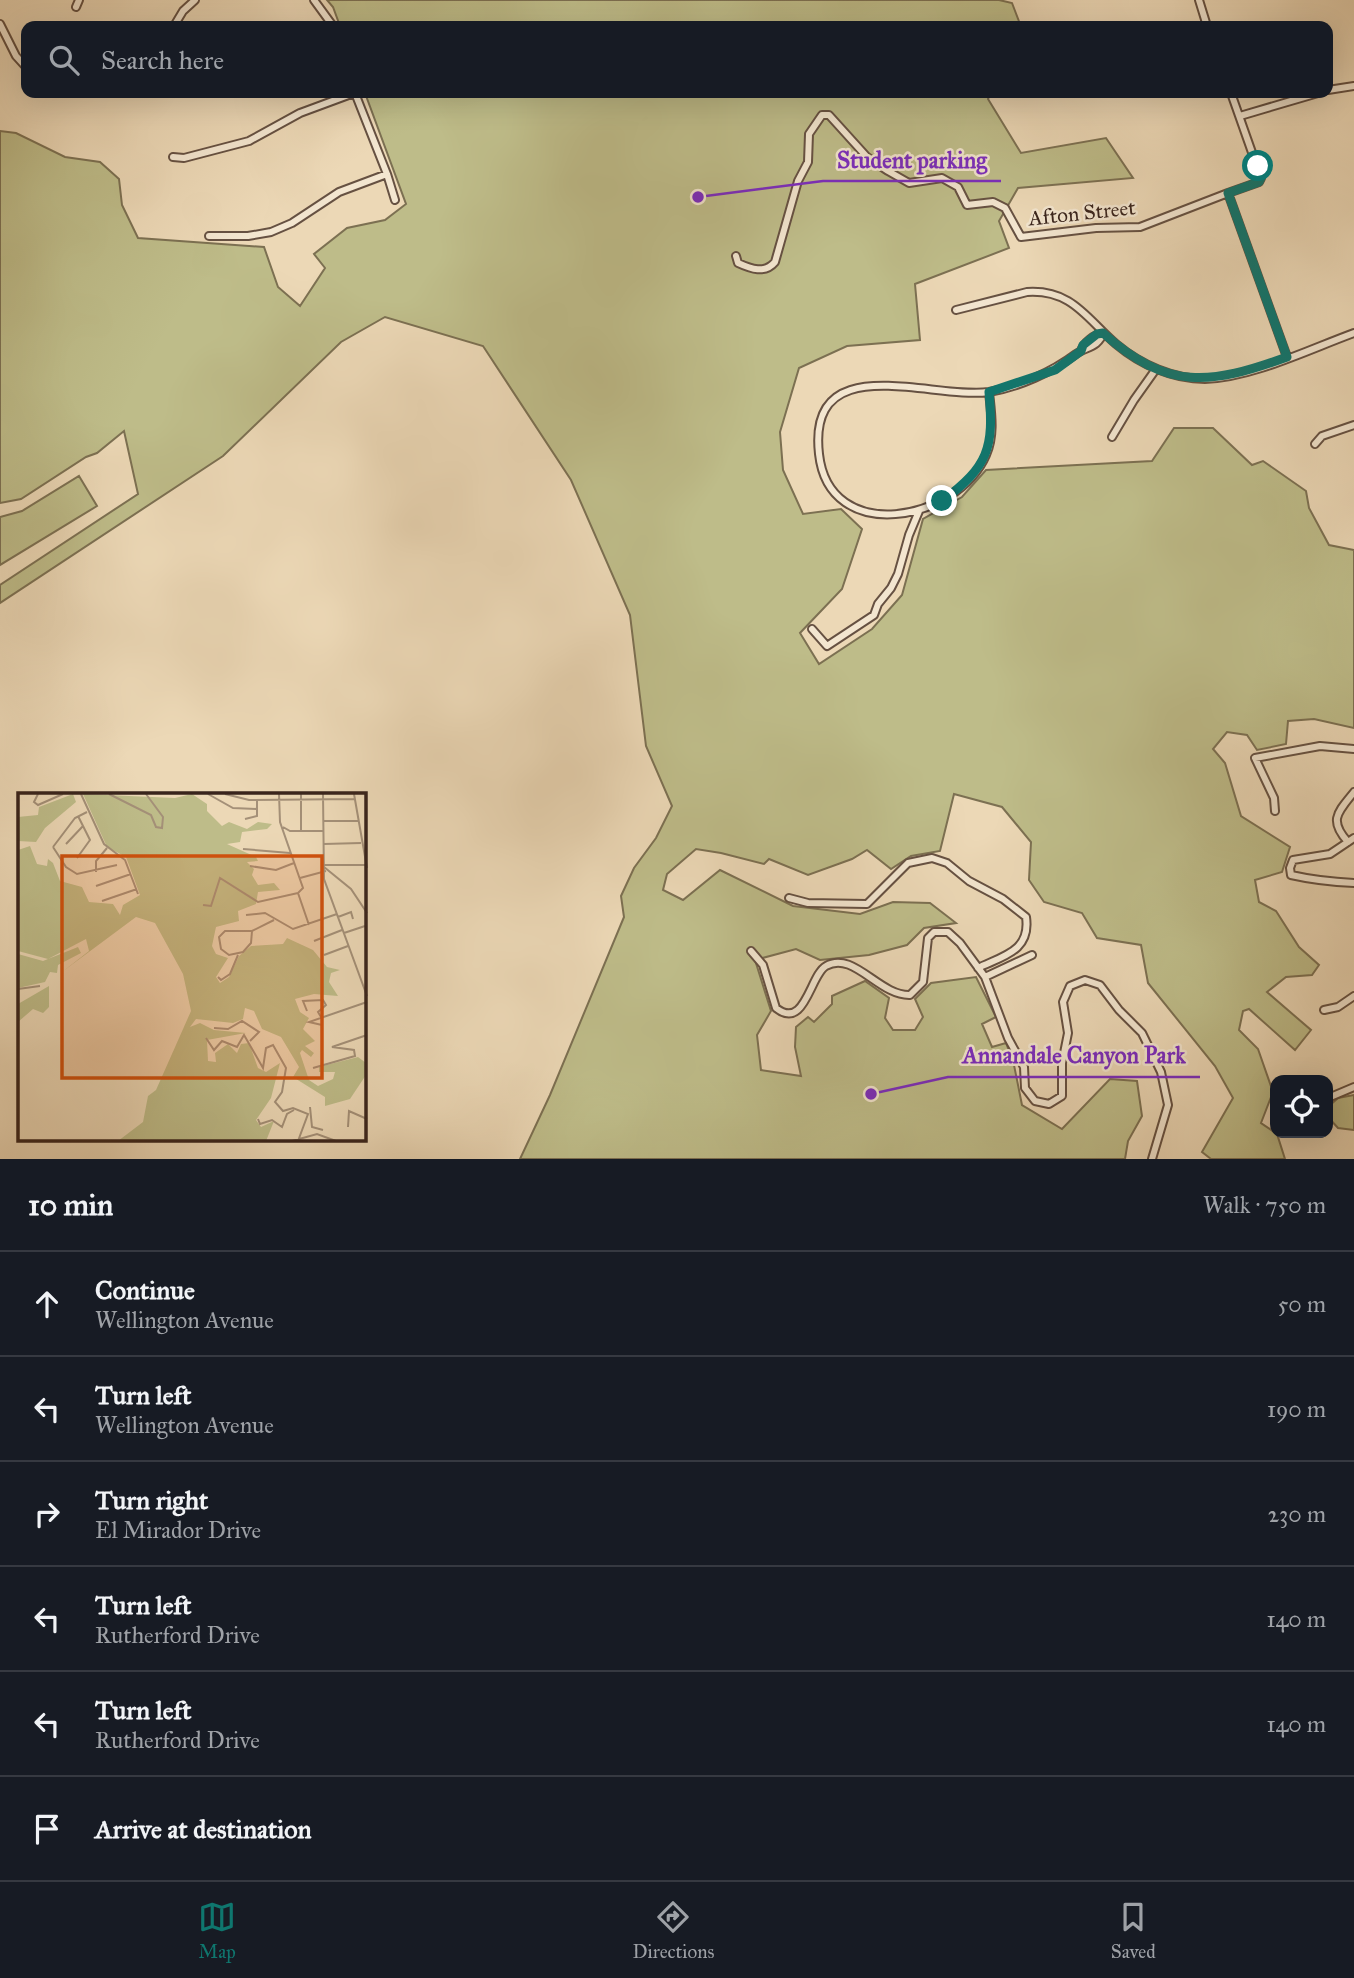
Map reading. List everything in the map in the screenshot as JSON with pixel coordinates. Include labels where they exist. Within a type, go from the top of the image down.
[{"type":"street","points":[[177,21],[195,0]]},
{"type":"street","points":[[314,0],[329,21]]},
{"type":"street","points":[[1199,0],[1205,21]]},
{"type":"street","points":[[0,24],[21,62]]},
{"type":"street","points":[[1333,89],[1354,86]]},
{"type":"street","points":[[173,157],[184,158],[249,141],[300,113],[341,98]]},
{"type":"street","points":[[357,98],[395,200]]},
{"type":"street","points":[[1233,98],[1261,178],[1259,182],[1228,193],[1287,357]]},
{"type":"street","points":[[1240,116],[1301,98]]},
{"type":"street","name":"Afton Street","points":[[736,256],[738,264],[751,269],[766,269],[775,262],[798,181],[808,162],[809,134],[822,115],[829,115],[867,158],[909,183],[942,178],[958,187],[967,205],[993,202],[1005,208],[1021,237],[1096,228],[1140,227],[1228,193]]},
{"type":"street","points":[[209,236],[248,236],[271,232],[292,223],[339,192],[387,174]]},
{"type":"street","points":[[956,310],[1027,292],[1059,296],[1087,314],[1103,333],[1136,359],[1178,376],[1202,379],[1223,377],[1354,332]]},
{"type":"street","points":[[989,392],[992,423],[986,456],[975,472],[942,501],[919,510],[871,514],[849,506],[828,486],[822,471],[817,435],[820,421],[829,404],[848,389],[872,384],[989,392],[1055,370],[1081,351],[1087,351],[1101,340],[1103,333]]},
{"type":"street","points":[[1112,438],[1156,369]]},
{"type":"street","points":[[1315,444],[1322,436],[1354,425]]},
{"type":"street","points":[[812,629],[827,646],[874,615],[878,604],[898,574],[901,558],[919,510]]},
{"type":"street","points":[[1275,811],[1274,799],[1255,758],[1320,746],[1354,749]]},
{"type":"street","points":[[1354,792],[1337,813],[1336,825],[1351,840],[1330,854],[1293,860],[1290,868],[1291,875],[1320,882],[1354,883]]},
{"type":"street","points":[[789,898],[808,903],[867,904],[908,863],[923,858],[938,859],[969,881],[1003,899],[1026,917],[1024,941],[1014,950],[978,968]]},
{"type":"street","points":[[751,951],[763,965],[776,1008],[789,1014],[801,1007],[824,966],[832,963],[861,969],[880,986],[900,995],[910,995],[923,982],[928,938],[934,932],[948,932],[960,943],[985,976],[1008,1038],[1024,1067],[1025,1088],[1035,1101],[1049,1104],[1062,1096],[1062,1063],[1068,1033],[1063,1002],[1066,994],[1070,986],[1085,980],[1100,985],[1119,1010],[1142,1033],[1161,1072],[1168,1105],[1152,1159]]},
{"type":"street","points":[[985,976],[1032,954]]},
{"type":"street","points":[[1324,1010],[1338,1007],[1354,996]]},
{"type":"street","points":[[1333,1096],[1354,1087]]},
{"type":"shaded area","points":[[327,0],[999,0],[1012,3],[1019,21],[338,21]]},
{"type":"shaded area","points":[[367,98],[988,98],[1021,153],[1106,138],[1133,178],[1018,188],[999,221],[1009,248],[915,284],[920,340],[847,346],[799,368],[780,432],[783,470],[803,514],[841,509],[862,529],[842,589],[800,633],[819,664],[872,629],[902,595],[923,519],[962,497],[986,470],[1152,461],[1174,428],[1213,428],[1252,465],[1263,461],[1306,491],[1309,508],[1329,545],[1354,550],[1354,728],[1314,719],[1288,721],[1286,744],[1257,750],[1247,735],[1227,732],[1213,749],[1225,763],[1241,816],[1290,847],[1282,872],[1255,880],[1259,902],[1276,911],[1299,947],[1319,965],[1312,975],[1286,977],[1267,992],[1311,1030],[1295,1050],[1249,1009],[1243,1011],[1239,1030],[1258,1049],[1270,1083],[1270,1100],[1261,1123],[1270,1129],[1270,1138],[1278,1138],[1285,1159],[1211,1159],[1202,1152],[1233,1098],[1215,1066],[1148,983],[1141,945],[1097,938],[1082,913],[1044,902],[1029,880],[1031,842],[1002,807],[954,794],[940,851],[911,856],[891,869],[867,850],[852,859],[808,875],[769,859],[764,864],[696,849],[667,874],[663,890],[683,900],[720,870],[793,906],[860,914],[893,902],[930,903],[956,923],[924,928],[907,945],[869,955],[820,960],[796,949],[755,960],[771,1011],[757,1035],[761,1070],[801,1076],[795,1047],[796,1027],[808,1017],[814,1022],[832,1004],[832,996],[865,981],[889,998],[885,1018],[893,1030],[915,1030],[923,1017],[915,999],[931,983],[976,977],[996,1017],[982,1024],[992,1047],[1006,1043],[1013,1060],[1022,1105],[1062,1129],[1110,1079],[1137,1081],[1142,1116],[1128,1141],[1125,1159],[520,1159],[550,1095],[624,917],[621,896],[634,868],[656,838],[672,806],[646,746],[630,615],[571,480],[483,346],[385,317],[341,342],[223,456],[0,603],[0,585],[138,494],[124,431],[97,453],[86,457],[21,499],[0,503],[0,131],[16,133],[65,157],[100,162],[119,179],[122,205],[138,238],[264,247],[278,287],[300,306],[325,268],[314,254],[347,228],[385,220],[406,204]]},
{"type":"shaded area","points":[[79,476],[97,506],[0,565],[0,517],[22,511]]},
{"type":"shaded area","points":[[1354,1095],[1354,1130],[1338,1128],[1333,1122],[1333,1102],[1338,1098]]},
{"type":"place","name":"Student parking","points":[[698,197]]},
{"type":"place","name":"Annandale Canyon Park","points":[[871,1094]]},
{"type":"route","points":[[942,501],[963,485],[986,456],[992,423],[989,392],[1055,370],[1081,351],[1083,345],[1097,334],[1103,333],[1136,359],[1156,369],[1178,376],[1202,379],[1247,372],[1287,357],[1228,193],[1259,182],[1261,178],[1258,166]]}]
